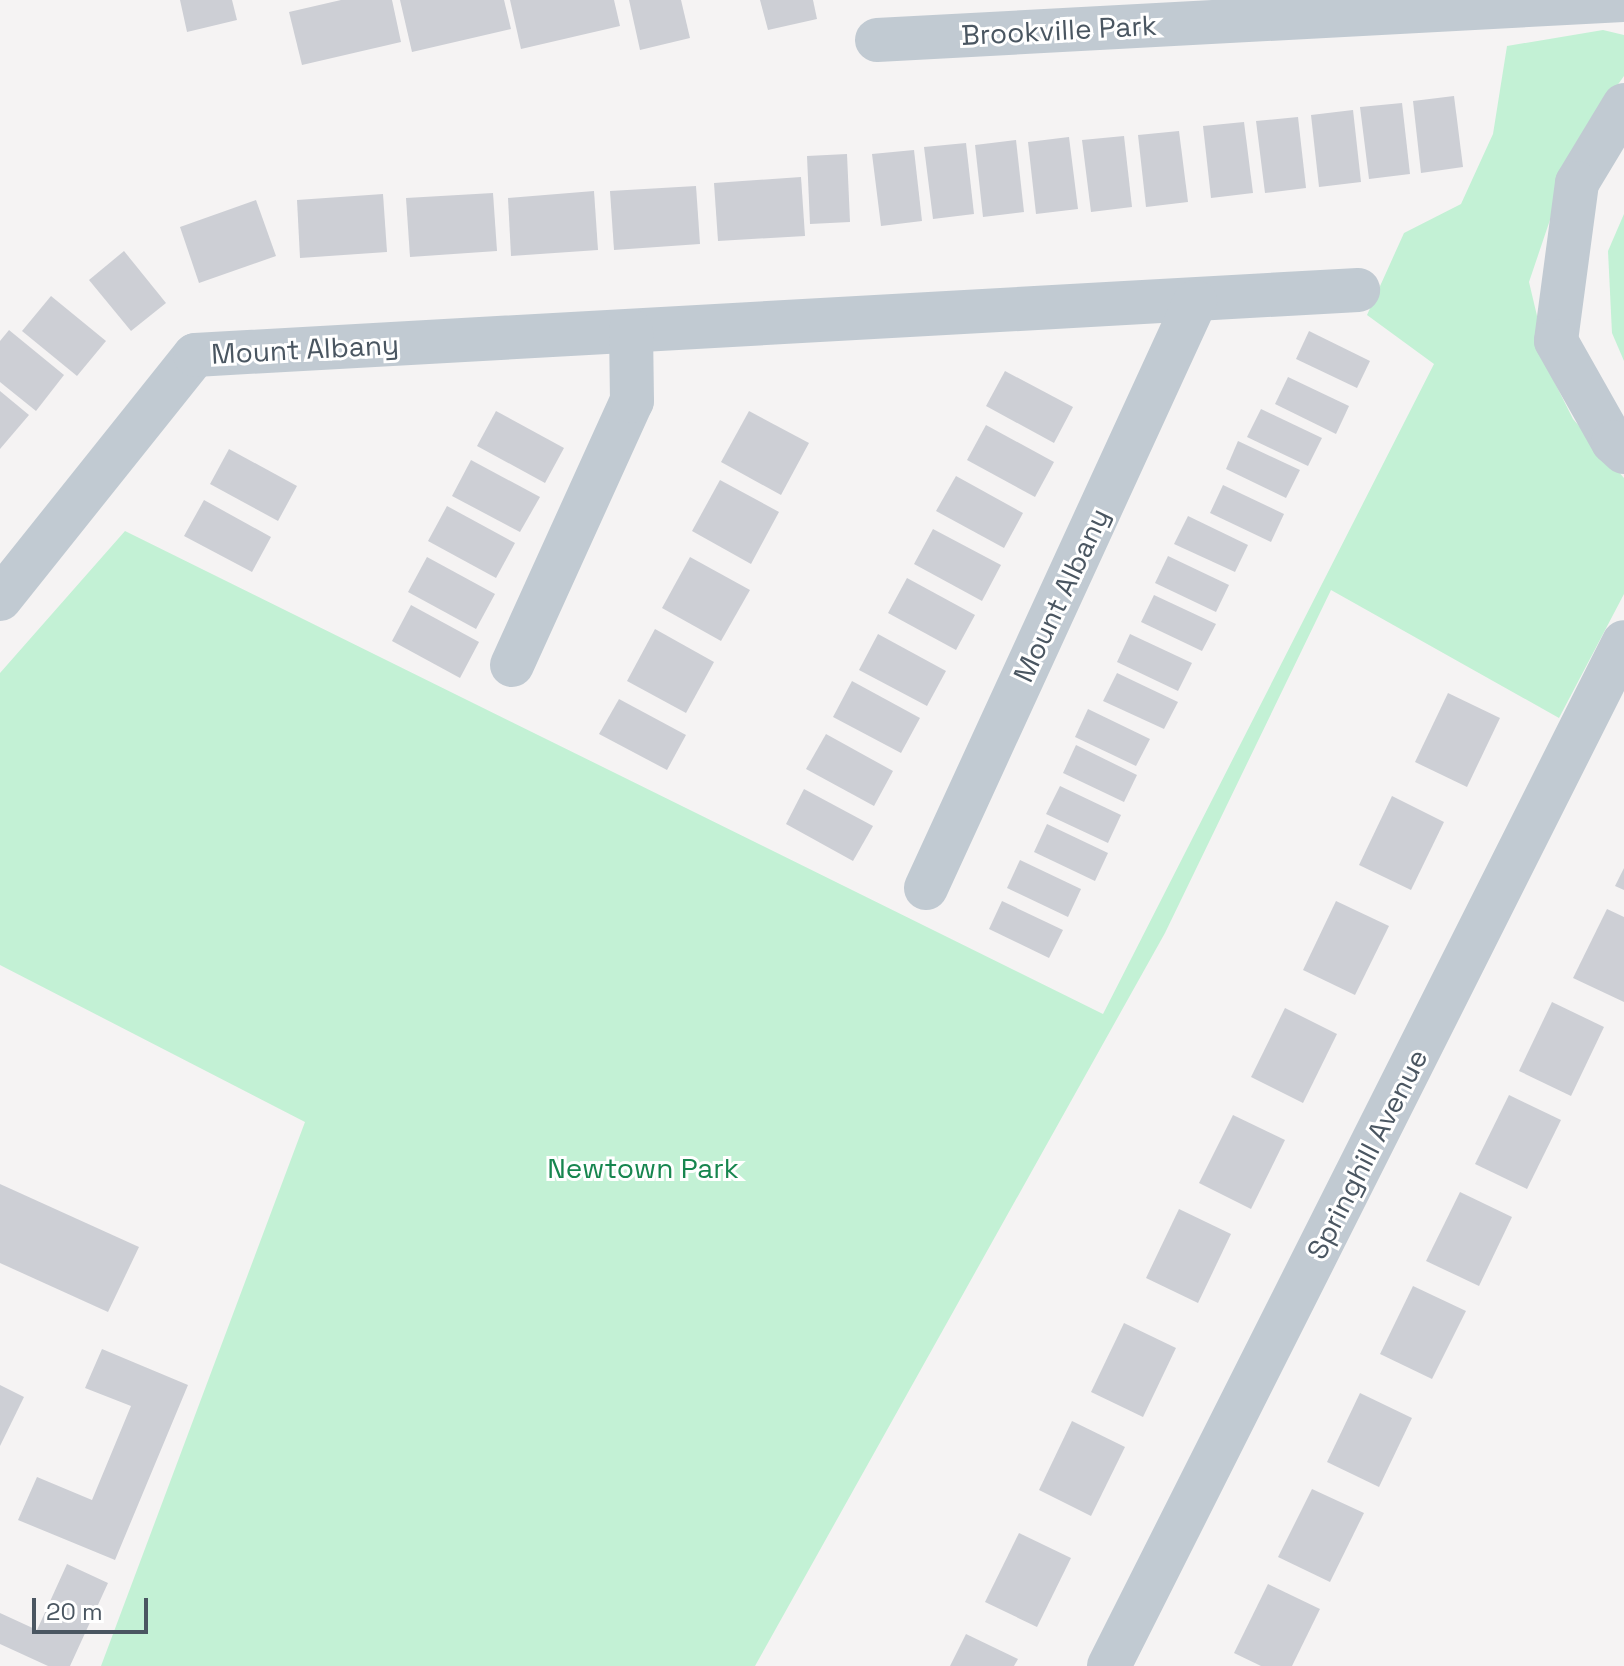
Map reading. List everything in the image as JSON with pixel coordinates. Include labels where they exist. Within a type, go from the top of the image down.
[{"type":"street","name":"Brookville Park","points":[[877,40],[1624,0]]},
{"type":"street","points":[[1624,105],[1577,183],[1556,341],[1613,442],[1624,452]]},
{"type":"street","name":"Mount Albany","points":[[0,599],[195,355],[1195,302],[1358,290]]},
{"type":"street","name":"Mount Albany","points":[[926,888],[1195,302]]},
{"type":"street","points":[[512,665],[632,401],[631,331]]},
{"type":"street","name":"Springhill Avenue","points":[[1109,1666],[1624,642]]},
{"type":"green space","name":"Newtown Park","points":[[1603,30],[1624,35],[1624,76],[1576,143],[1529,282],[1551,375],[1573,419],[1624,478],[1624,594],[1559,718],[1331,590],[1165,933],[755,1666],[101,1666],[305,1122],[0,965],[0,673],[125,531],[1103,1014],[1434,364],[1367,315],[1404,233],[1461,204],[1493,134],[1507,46]]},
{"type":"green space","points":[[1624,214],[1624,361],[1612,333],[1608,251]]},
{"type":"building","points":[[180,0],[232,0],[237,20],[187,32]]},
{"type":"building","points":[[341,0],[392,0],[401,42],[302,65],[289,12]]},
{"type":"building","points":[[400,0],[504,0],[511,29],[412,52]]},
{"type":"building","points":[[510,0],[614,0],[620,26],[521,49]]},
{"type":"building","points":[[629,0],[681,0],[690,38],[640,50]]},
{"type":"building","points":[[760,0],[813,0],[817,19],[768,30]]},
{"type":"building","points":[[1454,96],[1463,167],[1421,173],[1413,101]]},
{"type":"building","points":[[1402,103],[1410,174],[1369,179],[1360,107]]},
{"type":"building","points":[[1353,110],[1361,182],[1319,187],[1311,115]]},
{"type":"building","points":[[1298,117],[1306,188],[1265,193],[1256,121]]},
{"type":"building","points":[[1244,122],[1253,193],[1211,198],[1203,126]]},
{"type":"building","points":[[1179,131],[1188,202],[1146,207],[1138,135]]},
{"type":"building","points":[[1124,136],[1132,207],[1091,212],[1082,140]]},
{"type":"building","points":[[1069,137],[1078,209],[1036,214],[1028,142]]},
{"type":"building","points":[[1016,140],[1024,212],[983,217],[975,145]]},
{"type":"building","points":[[966,143],[974,214],[933,219],[924,147]]},
{"type":"building","points":[[914,150],[922,221],[881,226],[872,154]]},
{"type":"building","points":[[847,154],[850,222],[810,224],[807,156]]},
{"type":"building","points":[[801,177],[805,236],[718,241],[714,183]]},
{"type":"building","points":[[696,186],[700,244],[614,250],[610,191]]},
{"type":"building","points":[[594,191],[598,250],[511,256],[508,198]]},
{"type":"building","points":[[493,193],[497,251],[410,257],[406,198]]},
{"type":"building","points":[[383,194],[387,252],[300,258],[297,200]]},
{"type":"building","points":[[256,200],[276,256],[199,283],[180,227]]},
{"type":"building","points":[[124,251],[166,303],[131,331],[89,280]]},
{"type":"building","points":[[51,296],[106,341],[77,376],[22,331]]},
{"type":"building","points":[[9,330],[64,375],[36,411],[0,382],[0,341]]},
{"type":"building","points":[[1309,331],[1370,361],[1357,388],[1296,359]]},
{"type":"building","points":[[1005,371],[1073,407],[1054,443],[986,406]]},
{"type":"building","points":[[1288,377],[1349,406],[1336,434],[1275,404]]},
{"type":"building","points":[[0,391],[29,415],[0,449]]},
{"type":"building","points":[[1261,409],[1322,438],[1308,466],[1247,437]]},
{"type":"building","points":[[496,411],[564,448],[545,483],[477,446]]},
{"type":"building","points":[[749,411],[809,443],[781,495],[721,462]]},
{"type":"building","points":[[986,425],[1054,462],[1035,497],[967,460]]},
{"type":"building","points":[[1238,441],[1300,470],[1286,498],[1226,469]]},
{"type":"building","points":[[229,449],[297,486],[278,521],[210,484]]},
{"type":"building","points":[[471,460],[540,497],[520,532],[452,496]]},
{"type":"building","points":[[956,476],[1023,513],[1004,548],[936,511]]},
{"type":"building","points":[[720,480],[779,512],[751,564],[692,531]]},
{"type":"building","points":[[1223,485],[1284,514],[1271,542],[1210,513]]},
{"type":"building","points":[[204,500],[271,537],[252,572],[184,536]]},
{"type":"building","points":[[447,506],[515,543],[496,578],[428,541]]},
{"type":"building","points":[[1188,516],[1248,545],[1235,572],[1174,544]]},
{"type":"building","points":[[933,529],[1001,565],[982,601],[914,564]]},
{"type":"building","points":[[1168,556],[1229,585],[1216,612],[1155,583]]},
{"type":"building","points":[[427,557],[495,594],[476,629],[408,592]]},
{"type":"building","points":[[690,557],[750,590],[721,641],[662,608]]},
{"type":"building","points":[[907,578],[975,615],[956,650],[888,613]]},
{"type":"building","points":[[1154,595],[1216,624],[1202,651],[1141,622]]},
{"type":"building","points":[[411,605],[479,642],[460,678],[392,641]]},
{"type":"building","points":[[655,629],[714,662],[686,713],[627,681]]},
{"type":"building","points":[[878,634],[946,671],[927,706],[859,670]]},
{"type":"building","points":[[1130,634],[1192,663],[1178,691],[1117,662]]},
{"type":"building","points":[[1117,673],[1178,702],[1164,729],[1103,701]]},
{"type":"building","points":[[852,681],[920,718],[901,753],[833,717]]},
{"type":"building","points":[[1448,693],[1500,718],[1467,787],[1415,762]]},
{"type":"building","points":[[619,699],[686,735],[667,770],[599,734]]},
{"type":"building","points":[[1088,709],[1150,739],[1136,766],[1075,737]]},
{"type":"building","points":[[826,734],[893,771],[874,806],[806,769]]},
{"type":"building","points":[[1076,745],[1137,775],[1124,802],[1063,773]]},
{"type":"building","points":[[1060,786],[1121,815],[1108,843],[1046,814]]},
{"type":"building","points":[[804,789],[873,826],[853,861],[786,824]]},
{"type":"building","points":[[1392,796],[1444,822],[1411,890],[1359,865]]},
{"type":"building","points":[[1047,824],[1108,853],[1095,881],[1034,852]]},
{"type":"building","points":[[1020,860],[1081,889],[1068,917],[1007,888]]},
{"type":"building","points":[[1624,868],[1624,890],[1615,886]]},
{"type":"building","points":[[1002,901],[1063,930],[1049,958],[989,929]]},
{"type":"building","points":[[1336,901],[1389,926],[1355,995],[1303,970]]},
{"type":"building","points":[[1607,909],[1624,917],[1624,1002],[1573,978]]},
{"type":"building","points":[[1552,1002],[1604,1027],[1571,1096],[1519,1071]]},
{"type":"building","points":[[1285,1008],[1337,1034],[1303,1103],[1251,1077]]},
{"type":"building","points":[[1509,1095],[1561,1120],[1527,1189],[1475,1164]]},
{"type":"building","points":[[1233,1115],[1285,1140],[1251,1209],[1199,1183]]},
{"type":"building","points":[[0,1184],[139,1247],[108,1312],[0,1263]]},
{"type":"building","points":[[1460,1192],[1512,1217],[1479,1286],[1426,1261]]},
{"type":"building","points":[[1179,1209],[1231,1234],[1198,1303],[1146,1278]]},
{"type":"building","points":[[1413,1286],[1466,1311],[1432,1379],[1380,1354]]},
{"type":"building","points":[[1124,1323],[1176,1348],[1143,1417],[1091,1392]]},
{"type":"building","points":[[102,1349],[188,1385],[115,1560],[18,1520],[37,1477],[92,1500],[131,1406],[85,1388]]},
{"type":"building","points":[[0,1385],[24,1397],[0,1446]]},
{"type":"building","points":[[1360,1393],[1412,1418],[1379,1487],[1327,1462]]},
{"type":"building","points":[[1072,1421],[1125,1447],[1091,1516],[1039,1490]]},
{"type":"building","points":[[1312,1489],[1364,1513],[1330,1582],[1278,1557]]},
{"type":"building","points":[[1019,1533],[1071,1558],[1037,1627],[985,1602]]},
{"type":"building","points":[[67,1564],[108,1583],[70,1666],[48,1666],[0,1644],[0,1613],[37,1630]]},
{"type":"building","points":[[1268,1584],[1320,1609],[1292,1666],[1261,1666],[1234,1653]]},
{"type":"building","points":[[966,1634],[1018,1659],[1014,1666],[950,1666]]}]
